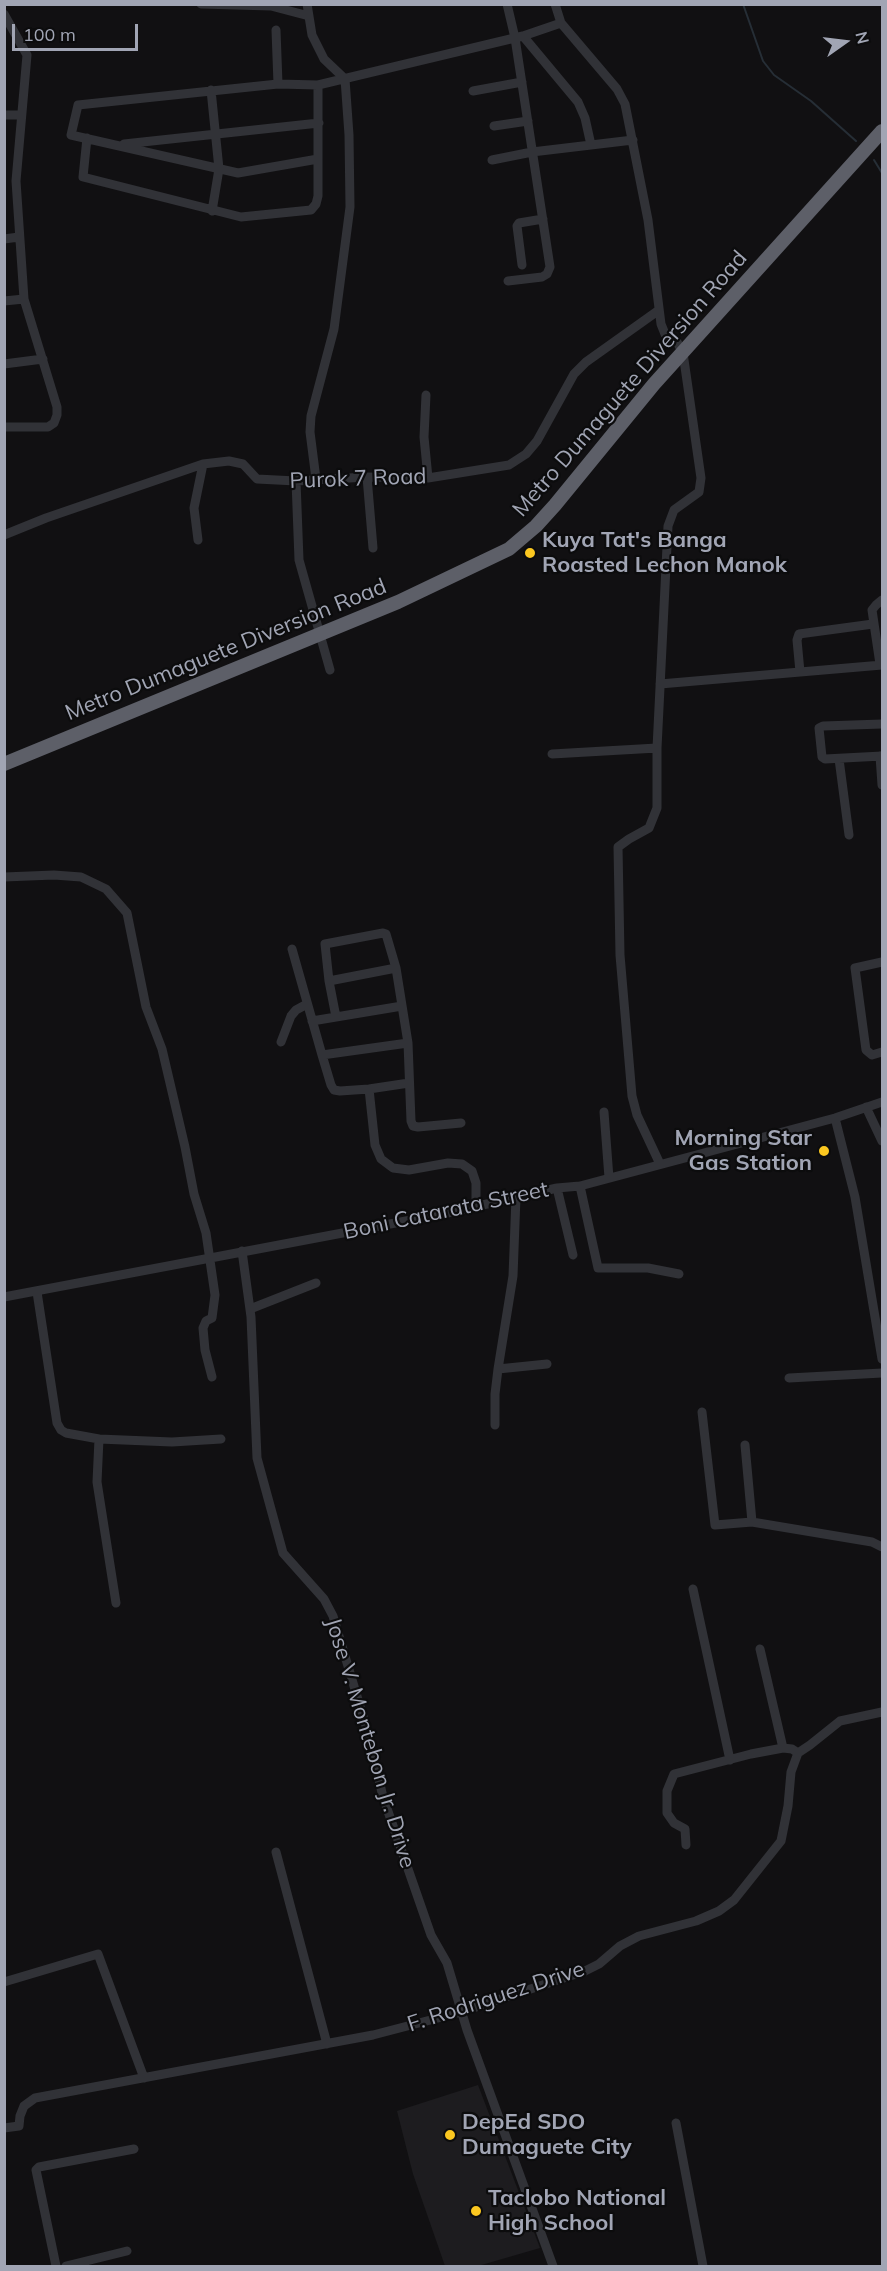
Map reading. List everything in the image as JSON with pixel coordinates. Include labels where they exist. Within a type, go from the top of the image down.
[{"type":"highway","name":"Metro Dumaguete Diversion Road","points":[[4,764],[440,583],[485,562],[515,544],[555,505],[683,353],[882,131]]},
{"type":"street","points":[[201,4],[271,6],[309,16]]},
{"type":"street","points":[[307,4],[312,35],[324,59],[345,79],[348,100],[350,207],[334,329],[318,395],[310,416],[316,479]]},
{"type":"street","points":[[507,4],[519,37],[522,82],[550,267],[547,274],[542,277],[508,280]]},
{"type":"street","points":[[555,4],[561,23],[621,96],[633,141],[648,220],[662,329],[677,342],[683,353],[701,486],[695,497],[674,510],[668,526],[657,748],[657,808],[649,828],[618,847],[620,955],[632,1096],[637,1115],[660,1164]]},
{"type":"street","points":[[4,14],[27,55],[16,181],[24,299],[57,407],[54,423],[48,427],[4,427]]},
{"type":"street","points":[[318,159],[238,173],[71,135],[78,105],[278,84],[318,85],[519,37],[561,23]]},
{"type":"street","points":[[276,30],[278,84]]},
{"type":"street","points":[[519,37],[578,102],[585,118],[591,145]]},
{"type":"street","points":[[472,91],[522,82]]},
{"type":"street","points":[[87,138],[83,177],[241,217],[311,210],[318,196],[318,85]]},
{"type":"street","points":[[211,90],[219,169],[212,211]]},
{"type":"street","points":[[4,115],[21,115]]},
{"type":"street","points":[[494,126],[528,121]]},
{"type":"street","points":[[117,145],[319,123]]},
{"type":"street","points":[[492,160],[532,152],[633,141]]},
{"type":"street","points":[[4,182],[16,181]]},
{"type":"street","points":[[522,265],[517,226],[519,223],[543,219]]},
{"type":"street","points":[[4,239],[19,237]]},
{"type":"street","points":[[4,301],[24,299]]},
{"type":"street","name":"Purok 7 Road","points":[[4,535],[46,518],[203,464],[229,461],[243,464],[257,479],[296,482],[367,477],[428,478],[509,465],[526,454],[537,441],[574,374],[586,362],[659,310]]},
{"type":"street","points":[[4,363],[43,359]]},
{"type":"street","points":[[426,395],[424,437],[428,478]]},
{"type":"street","points":[[198,540],[194,508],[203,464]]},
{"type":"street","points":[[367,477],[373,548]]},
{"type":"street","points":[[296,482],[299,560],[330,670]]},
{"type":"street","points":[[660,684],[881,664],[873,624],[874,607],[882,600]]},
{"type":"street","points":[[801,672],[797,640],[800,634],[873,624]]},
{"type":"street","points":[[882,724],[819,728],[822,757],[825,759],[881,756],[882,785]]},
{"type":"street","points":[[552,754],[657,748]]},
{"type":"street","points":[[840,759],[849,835]]},
{"type":"street","points":[[4,877],[54,875],[81,877],[106,889],[127,913],[146,1007],[162,1049],[194,1194],[206,1233],[215,1310],[212,1318],[203,1328],[205,1350],[212,1377]]},
{"type":"street","points":[[336,1017],[324,947],[327,943],[387,934],[396,969],[408,1043],[413,1126],[461,1123]]},
{"type":"street","points":[[292,949],[334,1090],[369,1089],[409,1083]]},
{"type":"street","points":[[882,962],[855,968],[866,1050],[872,1055],[882,1052]]},
{"type":"street","points":[[329,981],[396,969]]},
{"type":"street","points":[[281,1042],[291,1016],[307,1004]]},
{"type":"street","points":[[312,1021],[402,1006]]},
{"type":"street","points":[[322,1055],[408,1043]]},
{"type":"street","points":[[369,1089],[375,1145],[381,1158],[393,1168],[409,1170],[448,1163],[462,1164],[472,1171],[476,1206]]},
{"type":"street","name":"Boni Catarata Street","points":[[4,1297],[443,1214],[557,1188],[580,1186],[835,1118],[882,1102]]},
{"type":"street","points":[[866,1107],[882,1141]]},
{"type":"street","points":[[604,1112],[609,1178]]},
{"type":"street","points":[[835,1118],[855,1197],[881,1340],[882,1359]]},
{"type":"street","points":[[580,1186],[598,1268],[648,1268],[679,1274]]},
{"type":"street","points":[[557,1188],[573,1255]]},
{"type":"street","points":[[495,1425],[498,1369],[513,1276],[516,1197]]},
{"type":"street","name":"Jose V. Montebon Jr. Drive","points":[[242,1251],[250,1308],[257,1458],[283,1553],[320,1594],[333,1616],[368,1734],[383,1797],[431,1935],[447,1963],[461,2012],[553,2266]]},
{"type":"street","points":[[250,1308],[316,1282]]},
{"type":"street","points":[[37,1292],[57,1423],[66,1433],[99,1439],[172,1442],[221,1439]]},
{"type":"street","points":[[498,1369],[547,1364]]},
{"type":"street","points":[[789,1378],[882,1373]]},
{"type":"street","points":[[702,1412],[714,1525],[752,1522],[872,1542],[882,1546]]},
{"type":"street","points":[[99,1439],[97,1482],[116,1603]]},
{"type":"street","points":[[745,1445],[752,1522]]},
{"type":"street","points":[[693,1589],[730,1760]]},
{"type":"street","points":[[760,1649],[783,1748]]},
{"type":"street","points":[[686,1845],[685,1829],[674,1823],[667,1814],[667,1791],[674,1774],[783,1748],[792,1749],[798,1753],[840,1721],[882,1712]]},
{"type":"street","name":"F. Rodriguez Drive","points":[[4,2128],[20,2126],[24,2106],[35,2098],[373,2035],[461,2012],[585,1971],[599,1964],[620,1946],[639,1936],[696,1921],[719,1911],[734,1900],[781,1841],[788,1806],[791,1772],[798,1753]]},
{"type":"street","points":[[276,1852],[327,2044]]},
{"type":"street","points":[[4,1982],[98,1954],[144,2078]]},
{"type":"street","points":[[676,2123],[703,2266]]},
{"type":"street","points":[[56,2266],[36,2170],[39,2167],[134,2149]]},
{"type":"street","points":[[66,2266],[127,2251]]},
{"type":"shaded area","name":"Taclobo National High School","points":[[478,2085],[540,2248],[478,2266],[445,2266],[413,2174],[397,2111]]},
{"type":"waterway","points":[[743,4],[763,61],[774,75],[811,101],[856,141]]},
{"type":"waterway","points":[[874,160],[882,173]]},
{"type":"place","name":"Kuya Tat's Banga Roasted Lechon Manok","points":[[530,553]]},
{"type":"place","name":"Morning Star Gas Station","points":[[824,1151]]},
{"type":"place","name":"DepEd SDO Dumaguete City","points":[[450,2135]]},
{"type":"place","name":"Taclobo National High School","points":[[476,2211]]}]
